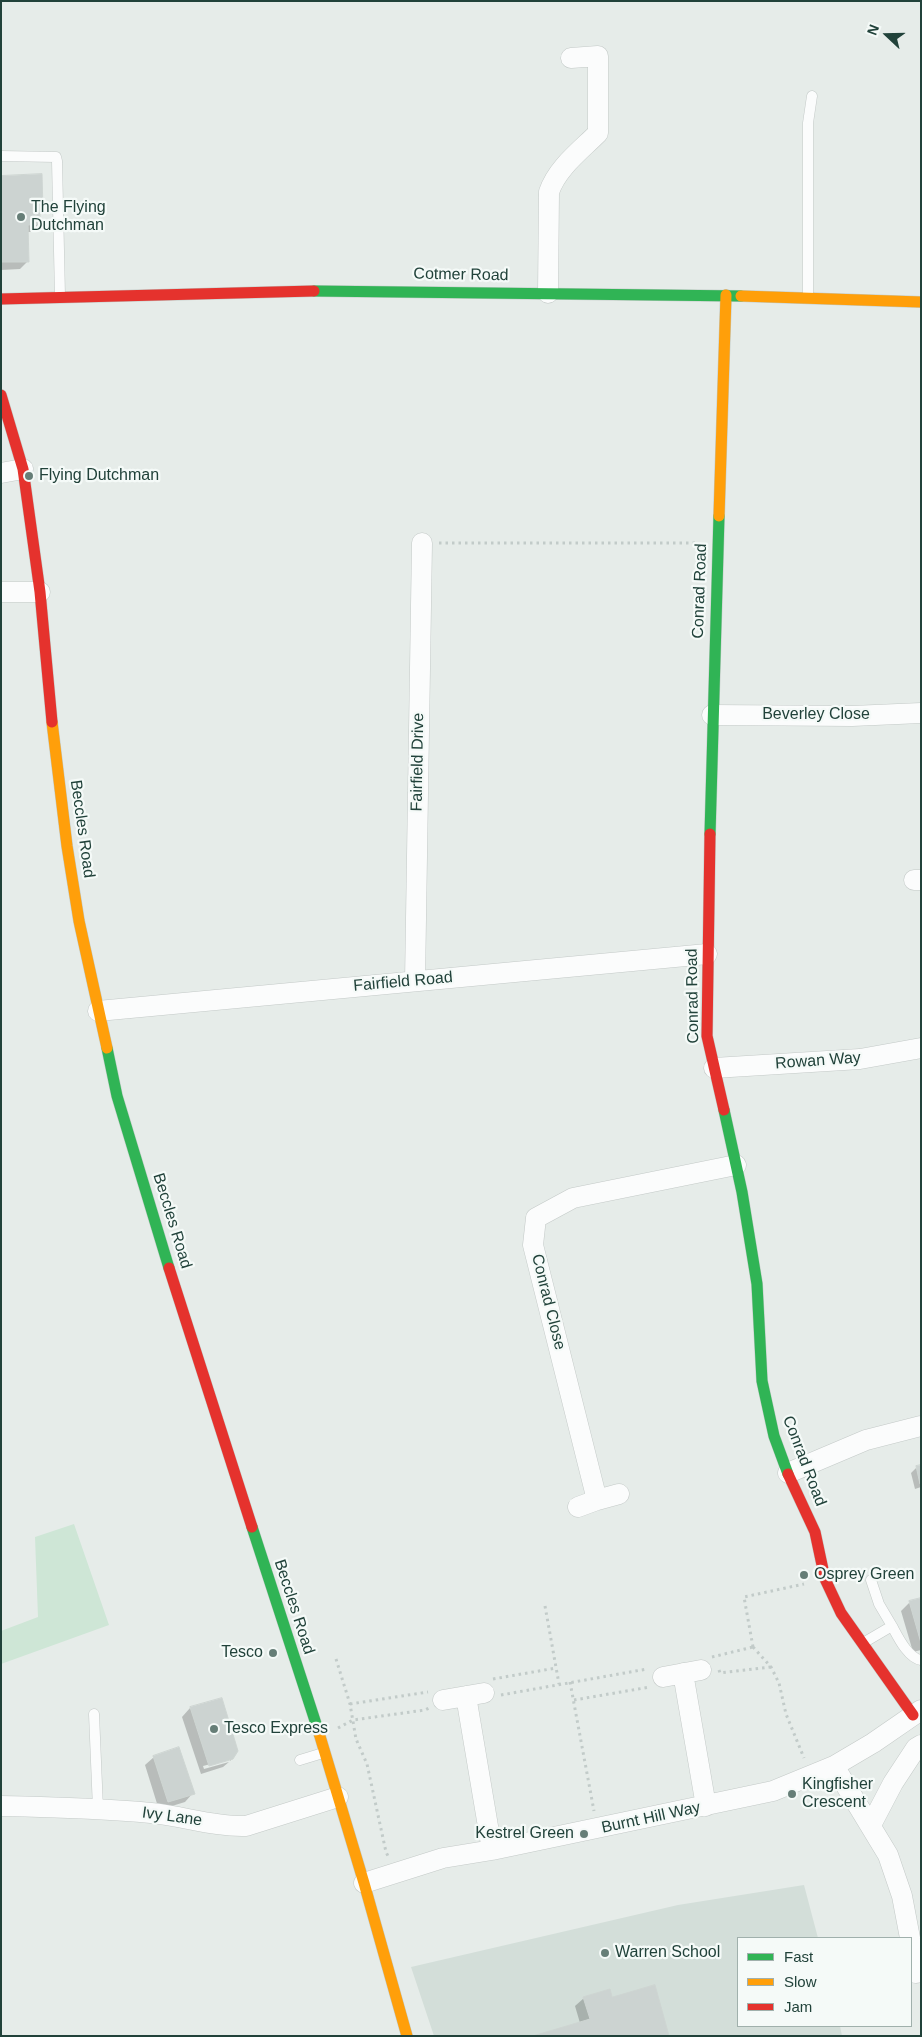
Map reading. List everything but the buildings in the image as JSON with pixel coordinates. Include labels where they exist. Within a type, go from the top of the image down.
[{"type":"main road","name":"Cotmer Road","points":[[1,299],[343,290],[726,295],[921,302]]},
{"type":"main road","name":"Conrad Road","points":[[726,295],[712,715],[707,1036],[742,1192],[757,1284],[762,1381],[774,1436],[814,1532],[825,1580],[841,1613],[917,1712]]},
{"type":"main road","name":"Beccles Road","points":[[1,395],[23,469],[40,592],[55,762],[79,920],[117,1096],[154,1222],[338,1797],[407,2036]]},
{"type":"street","points":[[548,293],[548,192],[552,181],[559,172],[598,133],[598,56],[571,58]]},
{"type":"street","points":[[1,473],[23,469]]},
{"type":"street","name":"Fairfield Drive","points":[[415,981],[422,543]]},
{"type":"street","points":[[1,592],[40,592]]},
{"type":"street","name":"Beverley Close","points":[[712,715],[852,716],[921,714]]},
{"type":"street","name":"Fairfield Road","points":[[98,1011],[707,954]]},
{"type":"street","name":"Rowan Way","points":[[714,1068],[860,1059],[921,1048]]},
{"type":"street","name":"Conrad Close","points":[[598,1500],[533,1245],[536,1218],[573,1198],[736,1165]]},
{"type":"street","points":[[788,1473],[866,1440],[921,1426]]},
{"type":"street","points":[[578,1507],[619,1494]]},
{"type":"street","points":[[659,1677],[697,1667],[706,1806]]},
{"type":"street","points":[[443,1700],[484,1695],[492,1850]]},
{"type":"street","name":"Burnt Hill Way","points":[[364,1883],[443,1858],[492,1850],[773,1791],[834,1766],[874,1743],[917,1712]]},
{"type":"street","points":[[872,1826],[893,1783],[916,1748],[921,1744]]},
{"type":"street","points":[[834,1766],[888,1855],[902,1896],[910,1937]]},
{"type":"street","name":"Ivy Lane","points":[[1,1806],[152,1813],[230,1826],[246,1826],[338,1797]]},
{"type":"street","points":[[912,1950],[916,1973]]},
{"type":"lane","points":[[808,298],[808,123],[812,96]]},
{"type":"lane","points":[[1,156],[56,157],[60,297]]},
{"type":"lane","points":[[871,1580],[879,1604],[904,1646],[916,1659],[921,1660]]},
{"type":"lane","points":[[863,1644],[892,1626]]},
{"type":"lane","points":[[94,1714],[98,1809]]},
{"type":"lane","points":[[300,1760],[324,1752]]},
{"type":"path","points":[[422,543],[718,543]]},
{"type":"path","points":[[804,1758],[786,1714],[779,1683],[771,1667],[753,1647],[744,1597],[825,1580]]},
{"type":"path","points":[[545,1606],[559,1684]]},
{"type":"path","points":[[697,1667],[716,1656],[753,1647]]},
{"type":"path","points":[[716,1656],[720,1673],[771,1667]]},
{"type":"path","points":[[336,1659],[350,1704],[356,1739],[368,1764],[386,1852],[397,1873]]},
{"type":"path","points":[[484,1695],[570,1682],[659,1677]]},
{"type":"path","points":[[574,1700],[659,1677]]},
{"type":"path","points":[[570,1682],[594,1811]]},
{"type":"path","points":[[350,1704],[423,1693]]},
{"type":"path","points":[[353,1720],[425,1710]]},
{"type":"shaded area","name":"Warren School","points":[[804,1885],[818,1937],[737,1937],[737,2027],[840,2027],[842,2036],[434,2036],[411,1967],[678,1905]]},
{"type":"green space","points":[[74,1524],[109,1625],[1,1664],[1,1631],[38,1617],[35,1537]]},
{"type":"traffic: fast","points":[[314,291],[741,296]]},
{"type":"traffic: fast","points":[[710,834],[719,516]]},
{"type":"traffic: fast","points":[[107,1048],[117,1096],[169,1268]]},
{"type":"traffic: fast","points":[[724,1110],[742,1192],[757,1284],[762,1381],[774,1436],[788,1474]]},
{"type":"traffic: fast","points":[[252,1527],[319,1733]]},
{"type":"traffic: slow","points":[[719,516],[726,295]]},
{"type":"traffic: slow","points":[[741,296],[921,302]]},
{"type":"traffic: slow","points":[[52,722],[67,846],[79,921],[107,1048]]},
{"type":"traffic: slow","points":[[319,1733],[407,2036]]},
{"type":"traffic: jam","points":[[1,299],[314,291]]},
{"type":"traffic: jam","points":[[1,395],[23,469],[40,592],[52,722]]},
{"type":"traffic: jam","points":[[710,834],[707,1036],[724,1110]]},
{"type":"traffic: jam","points":[[169,1268],[252,1527]]},
{"type":"traffic: jam","points":[[788,1474],[815,1532],[825,1579],[841,1613],[913,1715]]},
{"type":"place","name":"The Flying Dutchman","points":[[21,217]]},
{"type":"place","name":"Flying Dutchman","points":[[29,476]]},
{"type":"place","name":"Osprey Green","points":[[804,1575]]},
{"type":"place","name":"Tesco","points":[[273,1653]]},
{"type":"place","name":"Tesco Express","points":[[214,1729]]},
{"type":"place","name":"Kingfisher Crescent","points":[[792,1794]]},
{"type":"place","name":"Kestrel Green","points":[[584,1834]]},
{"type":"place","name":"Warren School","points":[[605,1953]]}]
